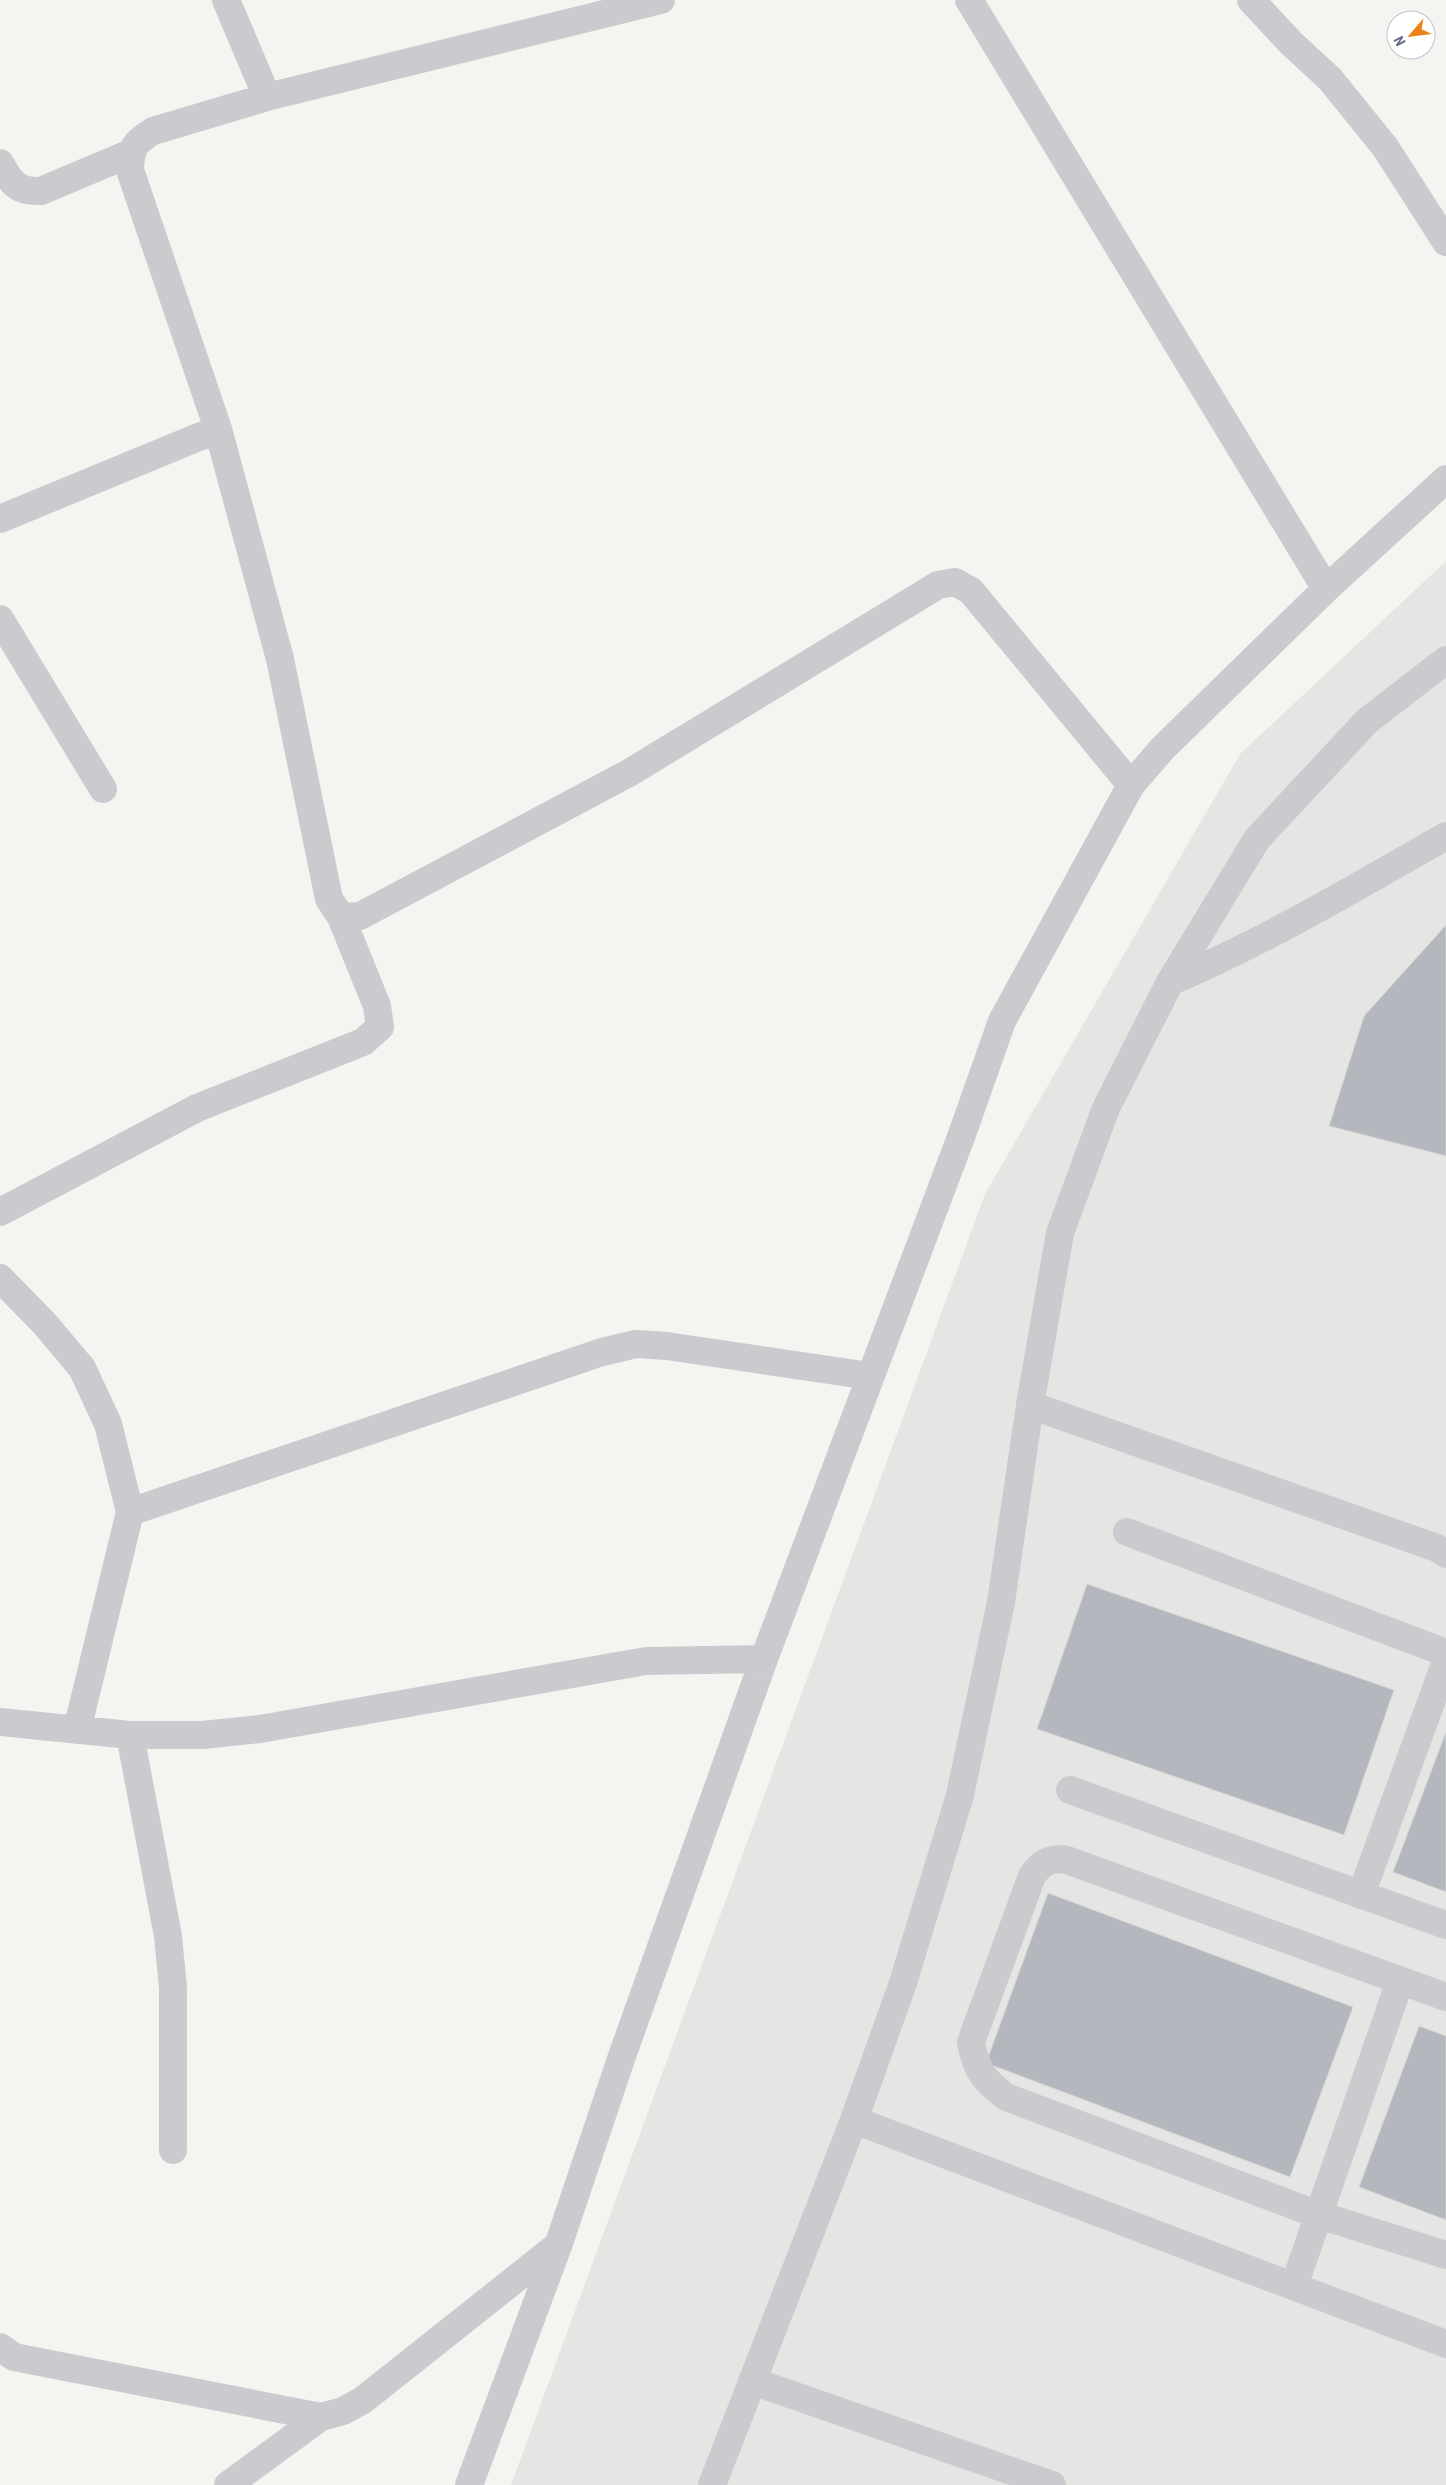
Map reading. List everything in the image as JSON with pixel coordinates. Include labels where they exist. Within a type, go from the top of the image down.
[{"type":"street","points":[[226,0],[267,97]]},
{"type":"street","points":[[0,1212],[197,1108],[363,1042],[380,1027],[377,1006],[341,917],[329,898],[280,658],[218,428],[130,170],[131,153],[137,141],[153,131],[267,97],[660,0]]},
{"type":"street","points":[[969,0],[1326,589]]},
{"type":"street","points":[[1251,0],[1291,43],[1330,79],[1385,147],[1446,242]]},
{"type":"street","points":[[0,163],[14,185],[28,192],[41,191],[131,153]]},
{"type":"street","points":[[0,519],[218,428]]},
{"type":"street","points":[[469,2485],[558,2246],[622,2056],[764,1659],[961,1137],[1002,1021],[1131,785],[1163,748],[1326,589],[1446,479]]},
{"type":"street","points":[[341,917],[360,916],[629,773],[938,585],[955,582],[971,592],[1131,785]]},
{"type":"street","points":[[0,619],[103,789]]},
{"type":"street","points":[[712,2485],[854,2120],[903,1983],[960,1795],[1001,1602],[1030,1405],[1060,1233],[1106,1108],[1170,982],[1257,838],[1367,721],[1446,660]]},
{"type":"street","points":[[1170,982],[1218,962],[1293,924],[1446,836]]},
{"type":"street","points":[[0,1278],[44,1323],[82,1368],[108,1424],[130,1512],[76,1730]]},
{"type":"street","points":[[130,1512],[592,1355],[636,1344],[667,1346],[870,1376]]},
{"type":"street","points":[[1030,1405],[1428,1545],[1446,1554]]},
{"type":"street","points":[[1127,1532],[1446,1653]]},
{"type":"street","points":[[0,1722],[130,1735],[203,1735],[260,1729],[646,1661],[764,1659]]},
{"type":"street","points":[[1361,1895],[1446,1661]]},
{"type":"street","points":[[130,1735],[168,1936],[172,1979],[172,2150]]},
{"type":"street","points":[[1070,1790],[1446,1925]]},
{"type":"street","points":[[1446,1997],[1064,1859],[1051,1859],[1040,1865],[1032,1876],[971,2042],[975,2061],[986,2081],[1006,2097],[1319,2215],[1446,2255]]},
{"type":"street","points":[[1294,2286],[1400,1981]]},
{"type":"street","points":[[854,2120],[1446,2344]]},
{"type":"street","points":[[228,2485],[320,2417],[343,2411],[363,2400],[558,2246]]},
{"type":"street","points":[[0,2347],[14,2357],[320,2417]]},
{"type":"street","points":[[752,2381],[1052,2485]]},
{"type":"shaded area","points":[[1446,561],[1446,2485],[511,2485],[985,1194],[1240,754]]},
{"type":"building","points":[[1446,925],[1446,1156],[1329,1126],[1364,1016]]},
{"type":"building","points":[[1087,1584],[1394,1690],[1344,1835],[1037,1729]]},
{"type":"building","points":[[1446,1732],[1446,1892],[1393,1872]]},
{"type":"building","points":[[1048,1893],[1353,2007],[1290,2177],[986,2063]]},
{"type":"building","points":[[1419,2026],[1446,2036],[1446,2220],[1359,2187]]}]
